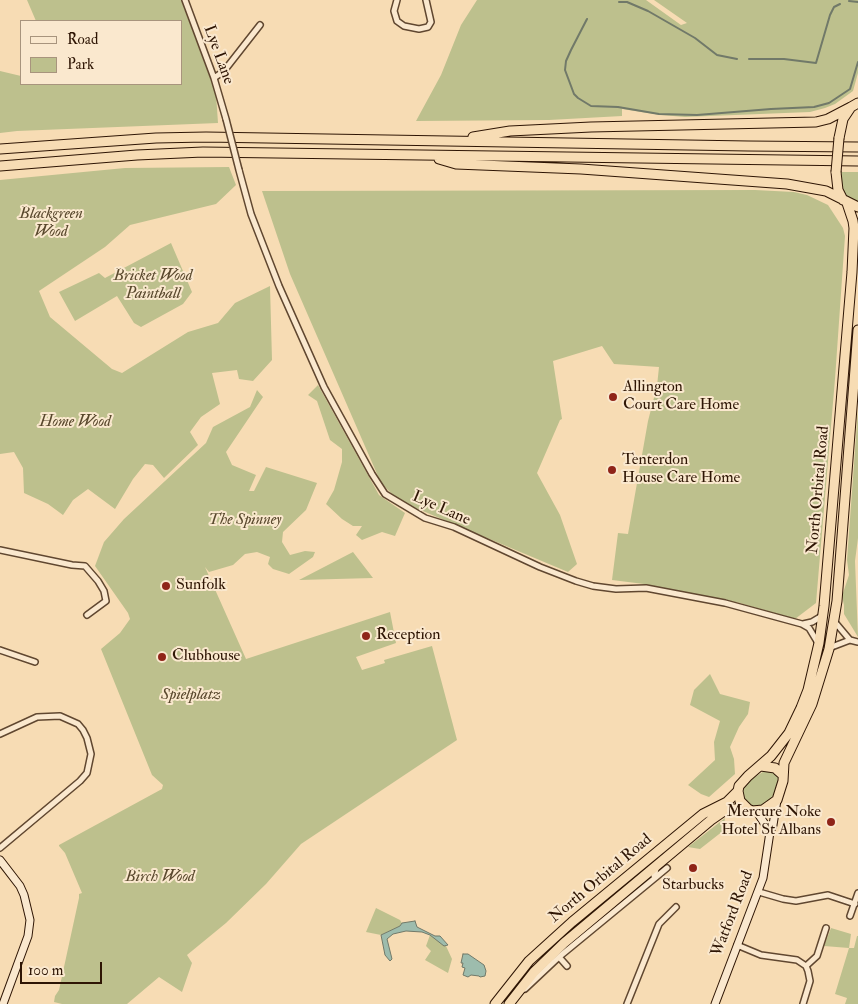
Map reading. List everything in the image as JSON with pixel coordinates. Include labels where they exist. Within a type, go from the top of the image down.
[{"type":"highway","name":"North Orbital Road","points":[[761,766],[783,743],[796,721],[808,690],[819,644],[854,238],[853,220],[838,190],[836,172],[843,119],[855,103]]},
{"type":"highway","points":[[456,140],[510,131],[591,127],[816,122],[828,119],[855,103]]},
{"type":"highway","points":[[0,149],[156,138],[206,137],[748,146],[858,146]]},
{"type":"highway","points":[[0,166],[137,155],[203,152],[858,161]]},
{"type":"highway","points":[[431,156],[456,164],[581,169],[787,184],[826,191],[858,208]]},
{"type":"highway","name":"North Orbital Road","points":[[783,775],[784,763],[818,687],[829,648],[834,621],[858,330]]},
{"type":"highway","points":[[761,766],[775,768],[783,775],[782,790],[777,800],[767,808],[752,810],[740,801],[738,791],[742,782],[761,766]]},
{"type":"highway","name":"North Orbital Road","points":[[494,1004],[543,947],[583,912],[703,814],[727,802],[738,791]]},
{"type":"highway","name":"North Orbital Road","points":[[512,1001],[541,965],[585,924],[719,814],[730,809],[752,810]]},
{"type":"highway","points":[[517,975],[524,974],[531,968],[541,965]]},
{"type":"main road","name":"Watford Road","points":[[715,1004],[759,892],[777,800]]},
{"type":"main road","points":[[752,810],[770,832]]},
{"type":"main road","points":[[0,860],[24,894],[30,920],[28,936],[2,1002]]},
{"type":"street","name":"Lye Lane","points":[[186,0],[214,78],[251,214],[278,286],[320,378],[372,474],[386,494],[425,518],[454,528],[540,567],[576,581],[593,586],[616,589],[646,588],[725,603],[802,624]]},
{"type":"street","points":[[396,0],[394,15],[396,21],[404,26],[419,29],[428,27],[431,22],[426,0]]},
{"type":"street","points":[[214,78],[224,71],[260,24]]},
{"type":"street","points":[[0,550],[72,566],[85,566],[104,591],[106,601],[87,615]]},
{"type":"street","points":[[802,624],[812,622],[823,615]]},
{"type":"street","points":[[834,621],[850,640]]},
{"type":"street","points":[[802,624],[809,628],[819,644]]},
{"type":"street","points":[[829,648],[850,640],[858,642]]},
{"type":"street","points":[[0,650],[35,662]]},
{"type":"street","points":[[0,734],[38,717],[60,716],[78,724],[83,730],[87,738],[90,754],[87,773],[80,781],[0,848]]},
{"type":"street","points":[[655,878],[658,864]]},
{"type":"street","points":[[512,1001],[559,957],[667,868]]},
{"type":"street","points":[[759,892],[796,901],[828,895],[855,904]]},
{"type":"street","points":[[850,916],[858,893]]},
{"type":"street","points":[[626,1004],[659,924],[676,907]]},
{"type":"street","points":[[806,966],[817,956],[826,928]]},
{"type":"street","points":[[737,945],[766,956],[797,960],[806,966],[810,981],[803,1004]]},
{"type":"street","points":[[559,957],[567,966]]},
{"type":"green space","points":[[27,0],[181,0],[216,94],[218,123],[0,133],[0,71],[20,76],[20,85],[182,85],[182,20],[36,20]]},
{"type":"green space","points":[[477,0],[646,0],[681,25],[687,23],[654,0],[858,0],[858,73],[853,91],[835,104],[810,112],[685,117],[622,109],[622,116],[549,120],[416,121],[441,75],[461,25]]},
{"type":"green space","points":[[229,167],[236,185],[216,204],[130,225],[105,247],[39,291],[50,317],[112,369],[122,373],[188,332],[218,323],[235,303],[270,286],[272,360],[253,381],[239,379],[237,370],[212,373],[220,404],[201,417],[190,432],[198,445],[164,478],[153,465],[145,464],[133,479],[115,509],[88,489],[73,500],[63,515],[48,504],[24,493],[23,468],[14,452],[0,454],[0,180],[125,168]]},
{"type":"green space","points":[[839,172],[858,172],[858,204],[848,199],[844,193],[841,187]]},
{"type":"green space","points":[[755,190],[794,192],[807,195],[828,205],[843,228],[845,236],[816,603],[795,619],[740,603],[644,584],[612,580],[618,533],[628,534],[648,421],[657,386],[659,367],[614,364],[602,346],[553,361],[562,419],[537,473],[560,515],[577,564],[568,572],[399,501],[381,483],[290,274],[262,191]]},
{"type":"green space","name":"Bricket Wood Paintball","points":[[171,243],[192,292],[183,304],[141,327],[134,323],[117,296],[75,321],[59,292],[99,273],[105,278]]},
{"type":"green space","points":[[318,385],[379,495],[405,513],[395,536],[382,532],[362,540],[356,535],[362,526],[353,526],[342,519],[326,504],[334,490],[342,462],[342,449],[330,440],[317,401],[308,395]]},
{"type":"green space","points":[[257,390],[263,397],[226,452],[232,465],[256,475],[249,491],[254,491],[266,467],[317,483],[306,510],[283,532],[282,542],[290,555],[305,551],[315,552],[313,557],[289,574],[273,569],[268,564],[270,557],[257,552],[245,554],[233,565],[209,572],[205,567],[246,659],[390,612],[396,643],[356,657],[362,670],[385,663],[384,660],[432,646],[457,740],[301,844],[266,884],[226,923],[187,955],[192,963],[182,992],[159,977],[127,1004],[62,1004],[54,1002],[59,990],[79,894],[82,893],[65,853],[59,845],[162,789],[163,785],[152,775],[101,649],[120,633],[130,619],[128,613],[95,566],[104,542],[124,519],[206,443],[213,427],[250,407]]},
{"type":"green space","points":[[858,409],[858,538],[855,561],[858,637],[844,614],[842,596],[849,575],[847,560]]},
{"type":"green space","points":[[353,552],[373,578],[299,580]]},
{"type":"green space","points":[[710,674],[720,694],[750,702],[748,714],[739,727],[730,747],[734,759],[735,774],[709,797],[688,785],[715,760],[714,742],[720,721],[690,705],[694,690]]},
{"type":"green space","points":[[766,770],[778,775],[780,779],[775,793],[767,804],[761,807],[749,805],[744,799],[743,789],[750,780]]},
{"type":"green space","points":[[725,818],[723,831],[700,849],[688,847]]},
{"type":"green space","points":[[376,908],[400,920],[402,923],[400,926],[381,935],[366,932]]},
{"type":"green space","points":[[831,928],[851,934],[849,948],[824,946]]},
{"type":"green space","points":[[430,935],[446,946],[452,959],[448,973],[425,960],[431,951],[426,946]]},
{"type":"green space","points":[[858,936],[858,1004],[845,1004],[847,998],[835,994],[849,948],[854,948]]},
{"type":"shaded area","points":[[415,921],[417,927],[435,936],[440,936],[448,945],[444,946],[430,935],[422,932],[406,931],[393,934],[387,939],[392,959],[390,961],[385,955],[381,935],[400,926],[402,923]]},
{"type":"shaded area","points":[[463,954],[468,954],[484,965],[485,976],[471,975],[468,977],[463,975],[465,968],[462,967],[463,963],[461,963]]},
{"type":"waterway","points":[[849,1],[858,2]]},
{"type":"waterway","points":[[619,2],[627,2],[648,11],[695,38],[717,55],[737,59]]},
{"type":"waterway","points":[[749,59],[784,59],[816,63],[830,15],[834,7],[840,4]]},
{"type":"waterway","points":[[587,19],[566,61],[565,70],[574,94],[591,106],[618,107],[659,114],[697,115],[814,107],[829,103],[850,89],[858,62]]},
{"type":"place","name":"Allington Court Care Home","points":[[613,397]]},
{"type":"place","name":"Tenterdon House Care Home","points":[[612,470]]},
{"type":"place","name":"Sunfolk","points":[[166,586]]},
{"type":"place","name":"Reception","points":[[366,636]]},
{"type":"place","name":"Clubhouse","points":[[162,657]]},
{"type":"place","name":"Mercure Noke Hotel St Albans","points":[[831,822]]},
{"type":"place","name":"Starbucks","points":[[693,868]]},
{"type":"park label","name":"Blackgreen Wood","points":[[51,224]]},
{"type":"park label","name":"Home Wood","points":[[75,423]]},
{"type":"park label","name":"The Spinney","points":[[245,521]]},
{"type":"park label","name":"Spielplatz","points":[[191,696]]},
{"type":"park label","name":"Birch Wood","points":[[160,878]]}]
